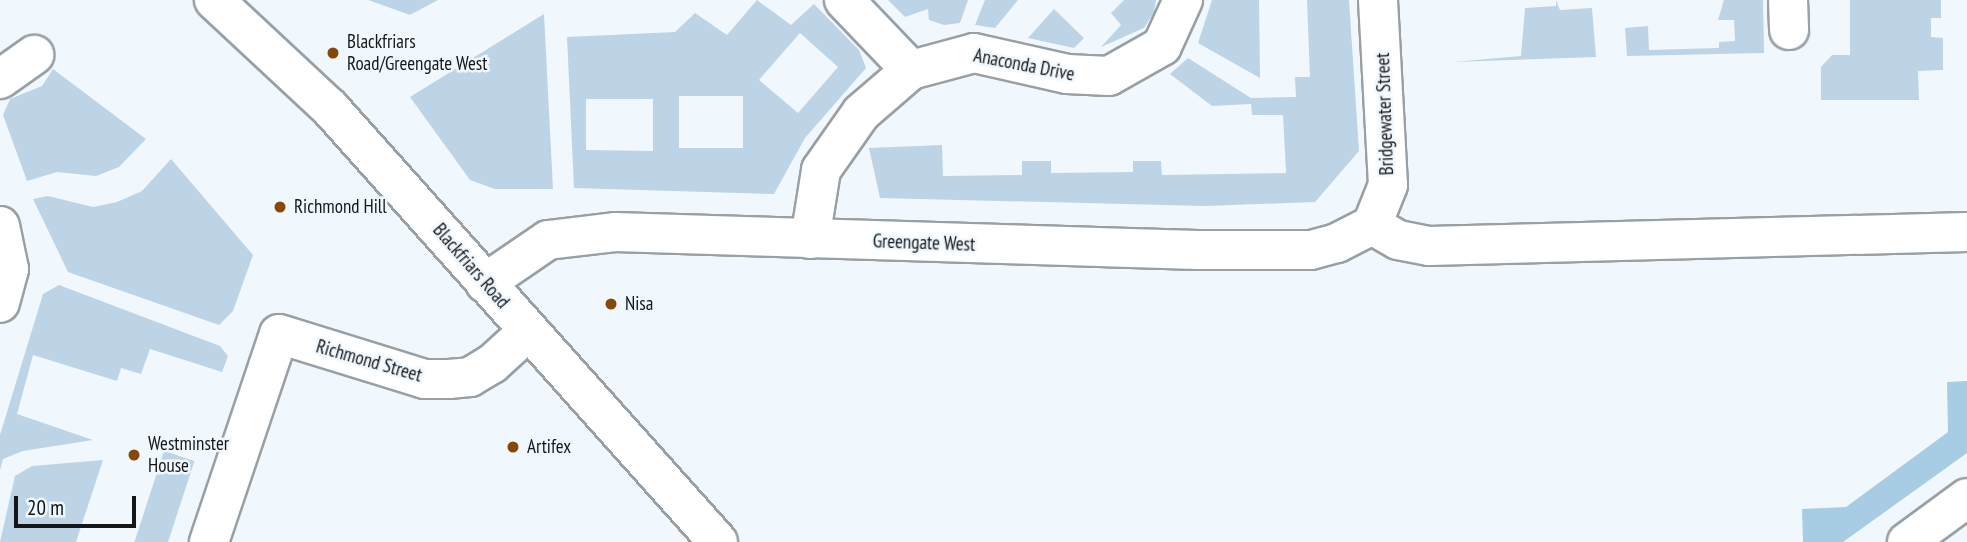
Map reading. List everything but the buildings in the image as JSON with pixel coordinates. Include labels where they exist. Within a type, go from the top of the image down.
[{"type":"main road","name":"Blackfriars Road","points":[[214,0],[330,108],[718,542]]},
{"type":"main road","points":[[844,0],[911,70]]},
{"type":"main road","name":"Anaconda Drive","points":[[810,239],[821,170],[861,113],[911,70],[974,53],[1067,74],[1110,76],[1162,46],[1182,0]]},
{"type":"main road","name":"Bridgewater Street","points":[[1372,225],[1388,185],[1378,0]]},
{"type":"main road","points":[[0,79],[34,55]]},
{"type":"main road","name":"Greengate West","points":[[485,283],[527,250],[570,236],[615,232],[1311,250],[1372,225]]},
{"type":"main road","points":[[1372,225],[1398,240],[1429,246],[1967,232]]},
{"type":"main road","points":[[0,226],[9,269],[0,303]]},
{"type":"main road","name":"Richmond Street","points":[[209,542],[279,334],[424,379],[449,379],[470,377],[492,364],[528,331]]},
{"type":"main road","points":[[1907,542],[1967,498]]},
{"type":"shaded area","points":[[368,0],[438,0],[410,15]]},
{"type":"shaded area","points":[[757,0],[791,25],[814,4],[859,50],[866,68],[805,138],[774,194],[574,188],[567,37],[675,32],[695,13],[727,35]],"holes":[[[800,33],[838,67],[798,113],[759,80]],[[679,96],[743,96],[743,148],[679,148]],[[586,99],[653,99],[653,151],[586,150]]]},
{"type":"shaded area","points":[[888,0],[968,0],[960,23],[944,25],[929,20],[928,9],[905,17]]},
{"type":"shaded area","points":[[985,0],[1018,0],[995,28],[975,25]]},
{"type":"shaded area","points":[[1124,0],[1156,0],[1154,12],[1144,28],[1101,47],[1121,25],[1111,13]]},
{"type":"shaded area","points":[[1212,0],[1259,0],[1260,78],[1198,43]]},
{"type":"shaded area","points":[[1307,0],[1349,0],[1359,151],[1315,202],[1205,206],[880,198],[869,148],[942,145],[943,176],[1022,175],[1022,161],[1051,161],[1051,173],[1133,172],[1133,161],[1161,161],[1162,175],[1286,173],[1283,115],[1252,115],[1251,104],[1212,106],[1170,74],[1188,58],[1251,98],[1296,97],[1295,77],[1310,77]]},
{"type":"shaded area","points":[[1556,0],[1560,10],[1592,8],[1596,57],[1453,62],[1521,56],[1525,8],[1556,6]]},
{"type":"shaded area","points":[[1724,0],[1763,0],[1764,53],[1627,56],[1625,28],[1648,26],[1649,50],[1719,48],[1719,42],[1735,41],[1734,20],[1718,20]]},
{"type":"shaded area","points":[[1850,0],[1941,0],[1941,18],[1931,18],[1931,37],[1943,38],[1943,70],[1918,71],[1919,100],[1821,100],[1821,67],[1832,55],[1850,55]]},
{"type":"shaded area","points":[[1054,9],[1084,38],[1074,48],[1028,38]]},
{"type":"shaded area","points":[[544,14],[553,189],[495,189],[470,180],[410,97]]},
{"type":"shaded area","points":[[53,69],[146,139],[119,167],[96,176],[57,172],[27,181],[3,115],[10,99],[42,86]]},
{"type":"shaded area","points":[[171,159],[253,255],[233,311],[219,325],[68,272],[33,199],[48,196],[93,207],[117,202],[142,191]]},
{"type":"shaded area","points":[[59,285],[220,346],[228,356],[222,372],[150,349],[141,374],[121,368],[117,381],[33,355],[17,414],[93,440],[23,451],[3,459],[0,470],[0,435],[43,294]]},
{"type":"shaded area","points":[[1967,381],[1967,453],[1843,542],[1803,542],[1802,509],[1846,507],[1948,432],[1947,382]]},
{"type":"shaded area","points":[[164,451],[194,461],[168,542],[134,542]]},
{"type":"shaded area","points":[[103,460],[76,542],[0,542],[15,476],[32,466]]},
{"type":"place","name":"Blackfriars Road/Greengate West","points":[[333,53]]},
{"type":"place","name":"Richmond Hill","points":[[280,207]]},
{"type":"place","name":"Nisa","points":[[611,304]]},
{"type":"place","name":"Artifex","points":[[513,447]]},
{"type":"place","name":"Westminster House","points":[[134,455]]}]
